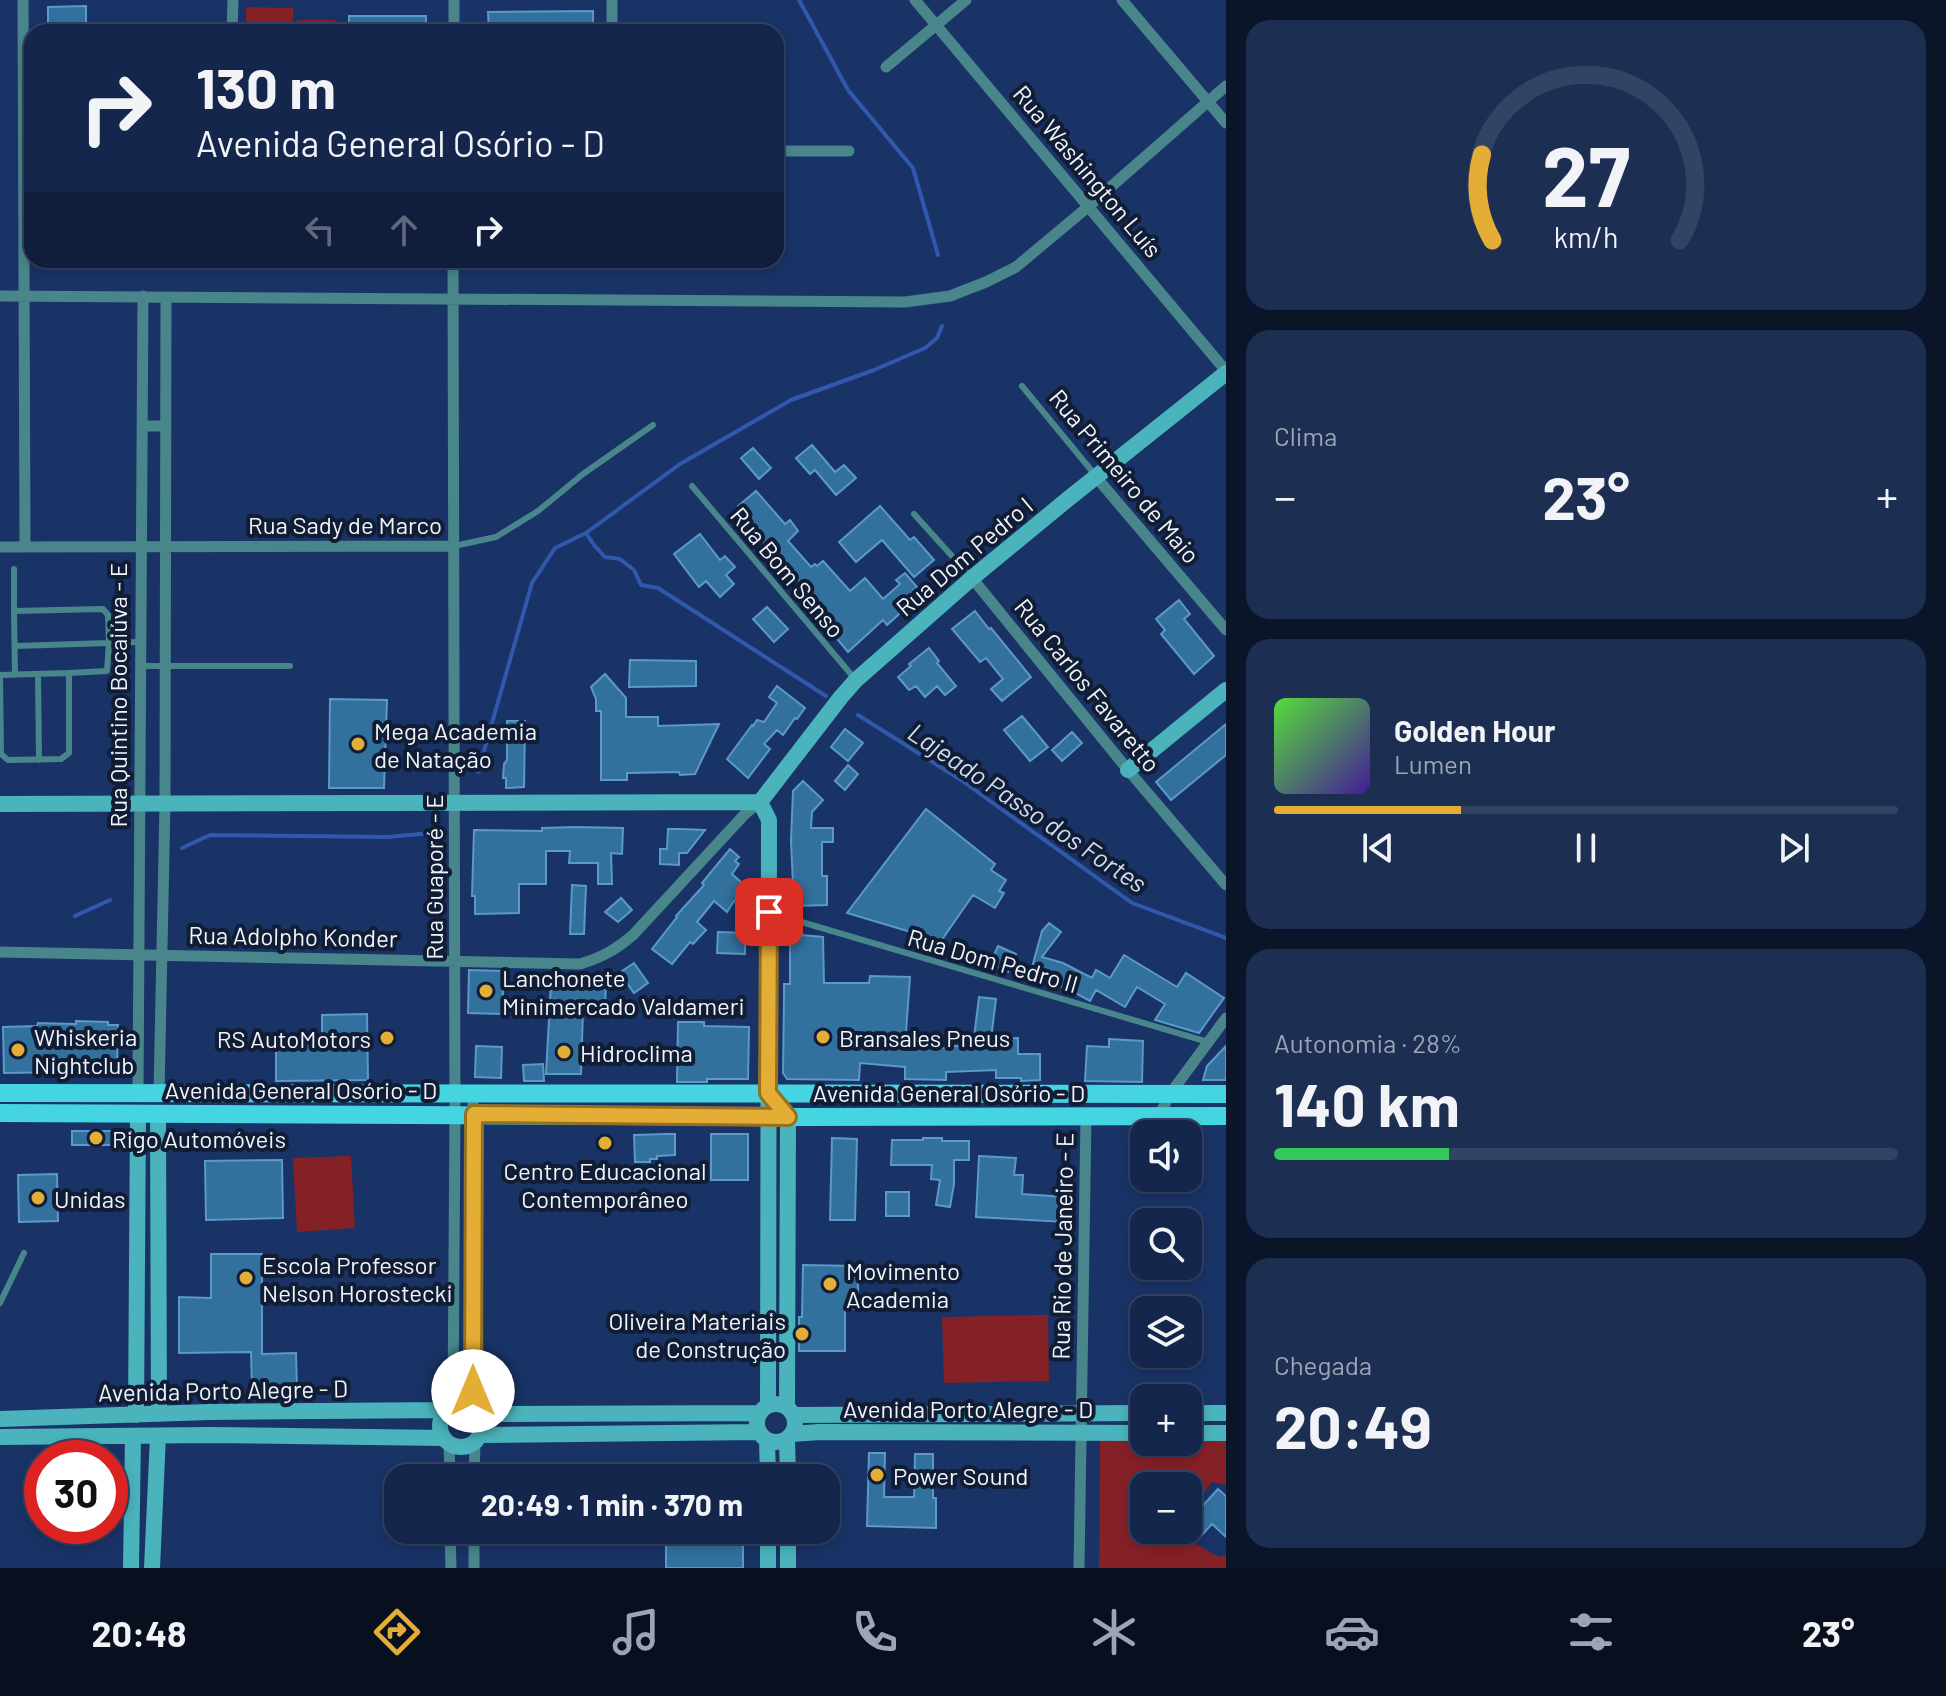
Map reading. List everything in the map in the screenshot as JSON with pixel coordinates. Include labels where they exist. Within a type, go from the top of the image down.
[{"type":"main road","name":"Avenida General Osório - D","points":[[0,1093],[1226,1094]]},
{"type":"main road","name":"Avenida General Osório - D","points":[[0,1113],[1226,1116]]},
{"type":"street","points":[[23,0],[25,547]]},
{"type":"street","points":[[232,24],[233,0]]},
{"type":"street","points":[[454,0],[454,24]]},
{"type":"street","points":[[612,0],[612,24]]},
{"type":"street","name":"Rua Washington Luís","points":[[915,0],[1226,372]]},
{"type":"street","points":[[886,67],[966,0]]},
{"type":"street","points":[[1122,0],[1226,123]]},
{"type":"street","points":[[0,296],[905,302],[950,296],[1016,267],[1226,86]]},
{"type":"street","points":[[784,151],[849,151]]},
{"type":"street","name":"Rua Guaporé - E","points":[[453,268],[455,962],[464,1093],[476,1412]]},
{"type":"street","name":"Rua Quintino Bocaiúva - E","points":[[138,1093],[143,296]]},
{"type":"street","name":"Rua Quintino Bocaiúva - E","points":[[159,1093],[165,804],[166,297]]},
{"type":"street","name":"Rua Dom Pedro I","points":[[760,802],[856,680],[972,578],[1226,372]]},
{"type":"street","points":[[142,426],[166,426]]},
{"type":"street","name":"Rua Primeiro de Maio","points":[[1096,477],[1226,630]]},
{"type":"street","name":"Rua Sady de Marco","points":[[0,547],[454,546]]},
{"type":"street","name":"Rua Carlos Favaretto","points":[[972,578],[1226,885]]},
{"type":"street","points":[[1128,770],[1226,690]]},
{"type":"street","points":[[0,804],[760,802],[769,820],[769,912],[763,1409],[757,1419],[763,1436],[766,1464]]},
{"type":"street","name":"Rua Adolpho Konder","points":[[0,952],[580,964],[601,958],[633,935],[745,814],[760,802]]},
{"type":"street","points":[[1159,1116],[1170,1094],[1226,1018]]},
{"type":"street","name":"Rua Guaporé - E","points":[[450,1408],[464,1093]]},
{"type":"street","points":[[768,1093],[788,1117],[791,1411],[796,1425],[790,1436],[789,1464]]},
{"type":"street","points":[[136,1415],[138,1113]]},
{"type":"street","points":[[158,1113],[159,1414]]},
{"type":"street","name":"Rua Rio de Janeiro - E","points":[[1079,1568],[1086,1116]]},
{"type":"street","points":[[137,1225],[159,1225]]},
{"type":"street","points":[[476,1412],[763,1409],[774,1403],[791,1411]]},
{"type":"street","points":[[449,1464],[441,1421],[450,1408],[467,1406],[476,1412],[481,1421],[475,1464]]},
{"type":"street","name":"Avenida Porto Alegre - D","points":[[0,1419],[450,1408]]},
{"type":"street","name":"Avenida Porto Alegre - D","points":[[791,1411],[1130,1413]]},
{"type":"street","points":[[1202,1413],[1226,1413]]},
{"type":"street","points":[[952,1414],[953,1432]]},
{"type":"street","name":"Avenida Porto Alegre - D","points":[[790,1436],[819,1432],[1130,1433]]},
{"type":"street","points":[[1202,1433],[1226,1433]]},
{"type":"street","points":[[131,1568],[133,1436]]},
{"type":"street","points":[[152,1568],[158,1436]]},
{"type":"street","name":"Avenida Porto Alegre - D","points":[[0,1437],[158,1436],[447,1441]]},
{"type":"street","points":[[447,1441],[463,1447],[477,1438],[763,1436],[778,1442],[790,1436]]},
{"type":"street","points":[[450,1544],[451,1568]]},
{"type":"street","points":[[474,1544],[474,1568]]},
{"type":"street","points":[[768,1544],[768,1568]]},
{"type":"street","points":[[788,1544],[788,1568]]},
{"type":"lane","name":"Rua Primeiro de Maio","points":[[1022,386],[1096,477]]},
{"type":"lane","name":"Rua Sady de Marco","points":[[454,546],[496,537],[538,511],[583,474],[653,425]]},
{"type":"lane","name":"Rua Bom Senso","points":[[692,486],[856,680]]},
{"type":"lane","name":"Rua Carlos Favaretto","points":[[914,514],[972,578]]},
{"type":"lane","points":[[14,569],[15,675]]},
{"type":"lane","points":[[14,611],[103,609],[108,615],[109,643],[107,671],[0,675],[1,754],[8,760],[61,759],[69,753],[69,673]]},
{"type":"lane","points":[[16,646],[141,642]]},
{"type":"lane","points":[[141,666],[290,666]]},
{"type":"lane","points":[[38,674],[39,760]]},
{"type":"lane","name":"Rua Dom Pedro II","points":[[769,912],[1208,1042]]},
{"type":"lane","points":[[0,1303],[24,1253]]},
{"type":"shaded area","points":[[246,7],[293,8],[293,24],[246,24]]},
{"type":"shaded area","points":[[297,20],[335,20],[335,24],[297,24]]},
{"type":"shaded area","points":[[351,1156],[355,1228],[297,1232],[293,1158]]},
{"type":"shaded area","points":[[1048,1315],[1049,1381],[944,1383],[942,1317]]},
{"type":"shaded area","points":[[1100,1439],[1130,1439],[1130,1456],[1202,1456],[1202,1439],[1226,1439],[1226,1485],[1212,1482],[1202,1495],[1202,1472],[1130,1472],[1130,1544],[1196,1544],[1219,1557],[1226,1555],[1226,1568],[1099,1568]]},
{"type":"building","points":[[86,6],[86,24],[48,24],[48,7]]},
{"type":"building","points":[[593,11],[593,24],[489,24],[488,12]]},
{"type":"building","points":[[349,16],[426,16],[426,24],[349,24]]},
{"type":"building","points":[[812,445],[835,472],[844,465],[856,478],[836,495],[815,470],[810,474],[796,458]]},
{"type":"building","points":[[753,448],[771,468],[759,479],[741,458]]},
{"type":"building","points":[[756,491],[785,524],[790,520],[798,531],[788,541],[811,567],[823,561],[850,591],[865,578],[883,599],[900,584],[896,580],[905,573],[917,587],[913,590],[918,597],[887,625],[883,620],[848,652],[814,611],[820,606],[793,574],[789,577],[780,566],[782,564],[754,532],[758,529],[738,506]]},
{"type":"building","points":[[880,506],[910,540],[914,537],[934,560],[914,577],[882,540],[856,562],[839,542]]},
{"type":"building","points":[[700,534],[720,560],[725,556],[735,567],[726,575],[734,584],[720,597],[706,581],[699,587],[674,554]]},
{"type":"building","points":[[1179,600],[1190,614],[1184,619],[1214,656],[1194,674],[1161,634],[1165,630],[1156,619]]},
{"type":"building","points":[[767,607],[788,629],[774,642],[753,619]]},
{"type":"building","points":[[975,611],[1031,677],[1002,701],[991,689],[1003,679],[986,658],[980,662],[952,629]]},
{"type":"building","points":[[929,648],[956,686],[945,695],[937,686],[925,697],[916,686],[909,690],[898,677]]},
{"type":"building","points":[[630,660],[696,661],[696,686],[629,687]]},
{"type":"building","points":[[605,674],[626,698],[626,717],[658,717],[658,726],[719,724],[695,774],[627,773],[627,780],[601,780],[601,711],[596,711],[596,699],[591,687]]},
{"type":"building","points":[[777,686],[805,708],[783,735],[777,730],[764,744],[770,749],[748,778],[727,759],[757,720],[764,722],[777,703],[769,697]]},
{"type":"building","name":"Mega Academia de Natação","points":[[330,699],[387,700],[384,788],[329,788]]},
{"type":"building","points":[[1022,716],[1048,747],[1030,761],[1004,730]]},
{"type":"building","points":[[507,721],[525,721],[524,787],[506,788],[506,778],[503,778],[507,760]]},
{"type":"building","points":[[1226,724],[1226,755],[1171,800],[1156,782]]},
{"type":"building","points":[[845,729],[863,743],[848,761],[831,747]]},
{"type":"building","points":[[1072,732],[1082,743],[1062,761],[1052,750]]},
{"type":"building","points":[[848,765],[858,774],[845,790],[835,781]]},
{"type":"building","points":[[803,781],[823,800],[812,812],[811,828],[833,828],[833,842],[822,842],[822,876],[827,876],[827,905],[794,906],[791,841],[793,791]]},
{"type":"building","points":[[926,809],[995,864],[991,870],[1006,880],[999,891],[1004,893],[995,908],[973,895],[941,941],[847,913]]},
{"type":"building","points":[[542,828],[623,828],[622,854],[611,853],[612,884],[598,884],[598,863],[569,863],[570,851],[546,851],[546,884],[519,884],[519,913],[475,914],[475,896],[472,896],[474,830],[542,831]]},
{"type":"building","points":[[668,829],[705,830],[687,853],[679,853],[679,865],[660,864],[660,849],[667,849]]},
{"type":"building","points":[[730,849],[739,857],[735,861],[739,864],[732,874],[741,882],[742,897],[738,903],[734,901],[727,912],[714,901],[697,922],[706,930],[693,944],[690,942],[672,964],[652,949]]},
{"type":"building","points":[[572,885],[586,886],[584,934],[570,934]]},
{"type":"building","points":[[621,898],[632,910],[618,922],[605,912]]},
{"type":"building","points":[[1049,923],[1061,932],[1042,957],[1063,963],[1092,978],[1096,970],[1110,978],[1124,955],[1177,987],[1186,973],[1224,998],[1199,1033],[1155,1020],[1165,1004],[1137,987],[1125,1007],[1096,990],[1090,1001],[1066,988],[1029,978],[1042,931]]},
{"type":"building","points":[[790,929],[802,930],[802,935],[823,937],[824,983],[869,983],[870,976],[910,977],[905,1046],[973,1046],[979,997],[996,999],[991,1039],[1018,1038],[1018,1054],[1040,1054],[1040,1080],[996,1078],[996,1070],[946,1072],[946,1080],[905,1079],[905,1067],[860,1063],[859,1080],[787,1079],[783,1073],[784,984],[790,984]]},
{"type":"building","points":[[718,932],[745,933],[745,954],[717,953]]},
{"type":"building","points":[[998,946],[1016,954],[1008,972],[990,964]]},
{"type":"building","points":[[634,963],[648,983],[634,993],[622,971]]},
{"type":"building","name":"Lanchonete Minimercado Valdameri","points":[[469,970],[504,971],[502,1014],[468,1013]]},
{"type":"building","points":[[588,981],[606,981],[605,1010],[583,1010],[581,1074],[546,1074],[551,983],[588,984]]},
{"type":"building","points":[[367,1014],[368,1080],[276,1081],[276,1045],[322,1044],[322,1015]]},
{"type":"building","points":[[76,1021],[118,1025],[117,1065],[72,1064],[71,1072],[4,1073],[3,1027],[37,1026],[38,1023],[76,1024]]},
{"type":"building","points":[[678,1022],[749,1027],[748,1079],[677,1082]]},
{"type":"building","points":[[1109,1039],[1143,1041],[1142,1082],[1085,1081],[1087,1046],[1109,1047]]},
{"type":"building","points":[[476,1046],[502,1047],[501,1078],[475,1077]]},
{"type":"building","points":[[1226,1046],[1226,1080],[1203,1080],[1207,1066]]},
{"type":"building","points":[[543,1064],[544,1081],[524,1081],[523,1065]]},
{"type":"building","name":"Rigo Automóveis","points":[[72,1131],[119,1131],[119,1145],[72,1145]]},
{"type":"building","points":[[675,1134],[675,1155],[657,1156],[650,1162],[635,1162],[634,1135]]},
{"type":"building","points":[[711,1134],[748,1134],[748,1180],[711,1180]]},
{"type":"building","points":[[832,1138],[857,1139],[855,1220],[830,1220]]},
{"type":"building","points":[[923,1138],[969,1141],[969,1160],[954,1160],[950,1207],[936,1205],[940,1180],[931,1179],[932,1165],[891,1165],[892,1140]]},
{"type":"building","points":[[979,1156],[1016,1158],[1014,1175],[1023,1175],[1022,1194],[1066,1197],[1065,1222],[976,1217]]},
{"type":"building","points":[[282,1160],[283,1218],[206,1220],[205,1161]]},
{"type":"building","name":"Unidas","points":[[57,1174],[58,1221],[19,1222],[18,1175]]},
{"type":"building","points":[[886,1192],[909,1192],[909,1216],[886,1216]]},
{"type":"building","points":[[211,1254],[262,1254],[262,1354],[296,1353],[297,1390],[252,1388],[251,1352],[179,1353],[179,1297],[211,1298]]},
{"type":"building","points":[[803,1265],[858,1266],[858,1309],[845,1309],[845,1351],[799,1351]]},
{"type":"building","name":"Power Sound","points":[[869,1453],[885,1453],[884,1497],[914,1497],[915,1454],[933,1454],[936,1528],[867,1526]]},
{"type":"building","points":[[1218,1489],[1226,1496],[1226,1537],[1212,1524],[1202,1535],[1202,1507]]},
{"type":"building","points":[[743,1544],[743,1568],[666,1568],[666,1545]]},
{"type":"waterway","points":[[799,0],[848,90],[913,168],[938,255]]},
{"type":"waterway","points":[[478,772],[532,583],[555,548],[586,533],[680,464],[791,400],[925,348],[937,338],[942,326]]},
{"type":"waterway","name":"Lajeado Passo dos Fortes","points":[[586,533],[605,557],[620,559],[634,570],[641,585],[658,588],[826,696]]},
{"type":"waterway","name":"Lajeado Passo dos Fortes","points":[[858,715],[961,780],[1132,903],[1226,938]]},
{"type":"waterway","points":[[182,848],[210,835],[388,837],[431,833]]},
{"type":"waterway","points":[[75,916],[110,900]]},
{"type":"place","name":"Mega Academia de Natação","points":[[358,744]]},
{"type":"place","name":"Lanchonete Minimercado Valdameri","points":[[486,991]]},
{"type":"place","name":"Bransales Pneus","points":[[823,1037]]},
{"type":"place","name":"RS AutoMotors","points":[[387,1038]]},
{"type":"place","name":"Whiskeria Nightclub","points":[[18,1050]]},
{"type":"place","name":"Hidroclima","points":[[564,1052]]},
{"type":"place","name":"Rigo Automóveis","points":[[96,1138]]},
{"type":"place","name":"Centro Educacional Contemporâneo","points":[[605,1143]]},
{"type":"place","name":"Unidas","points":[[38,1198]]},
{"type":"place","name":"Escola Professor Nelson Horostecki","points":[[246,1278]]},
{"type":"place","name":"Movimento Academia","points":[[830,1284]]},
{"type":"place","name":"Oliveira Materiais de Construção","points":[[802,1334]]},
{"type":"place","name":"Power Sound","points":[[877,1475]]},
{"type":"route","points":[[473,1391],[474,1114],[788,1117],[768,1093],[769,912]]}]
